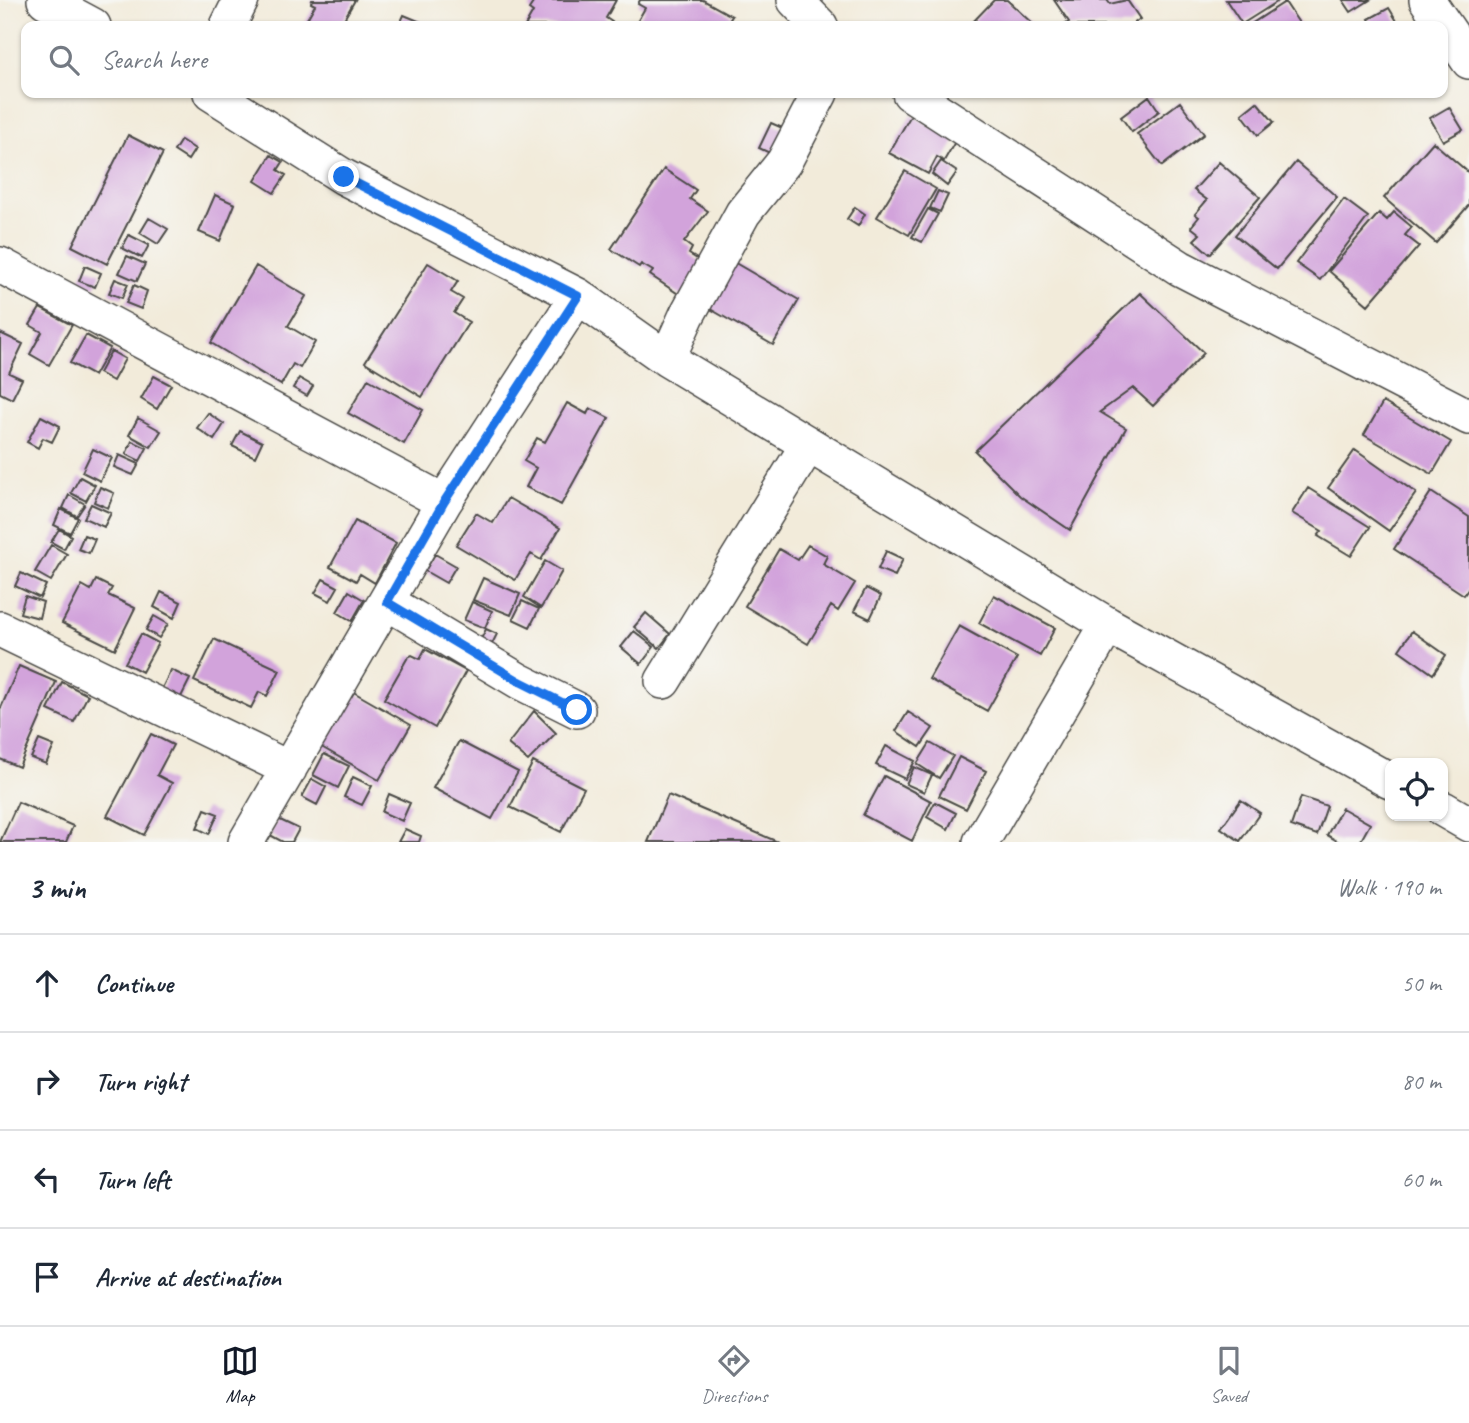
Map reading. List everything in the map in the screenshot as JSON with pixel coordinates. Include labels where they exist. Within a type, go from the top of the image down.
[{"type":"street","points":[[45,0],[84,21]]},
{"type":"street","points":[[230,21],[241,0]]},
{"type":"street","points":[[795,0],[815,21]]},
{"type":"street","points":[[1427,0],[1441,21]]},
{"type":"street","points":[[1448,30],[1469,61]]},
{"type":"street","points":[[219,98],[344,177],[578,296],[667,359],[1108,625],[1385,778]]},
{"type":"street","points":[[667,359],[687,315],[743,213],[784,162],[817,98]]},
{"type":"street","points":[[919,98],[1180,268],[1469,417]]},
{"type":"street","points":[[0,265],[444,502]]},
{"type":"street","points":[[246,842],[444,502],[578,296]]},
{"type":"street","points":[[663,681],[808,445]]},
{"type":"street","points":[[387,602],[519,681],[577,710]]},
{"type":"street","points":[[981,842],[1108,625]]},
{"type":"street","points":[[0,629],[289,769]]},
{"type":"street","points":[[1448,812],[1469,824]]},
{"type":"building","points":[[312,0],[355,0],[343,21],[306,21],[315,5],[311,3]]},
{"type":"building","points":[[535,0],[616,0],[606,18],[610,21],[528,21],[533,12],[529,9]]},
{"type":"building","points":[[640,0],[703,0],[732,16],[729,21],[638,21],[645,8],[638,4]]},
{"type":"building","points":[[994,0],[1007,0],[1030,21],[974,21]]},
{"type":"building","points":[[1054,0],[1107,0],[1110,4],[1127,0],[1140,19],[1137,21],[1068,21]]},
{"type":"building","points":[[1226,0],[1280,0],[1247,21],[1240,21]]},
{"type":"building","points":[[1343,0],[1370,0],[1351,12]]},
{"type":"building","points":[[1285,2],[1298,21],[1256,21]]},
{"type":"building","points":[[1389,8],[1397,21],[1370,21],[1369,19]]},
{"type":"building","points":[[404,15],[419,21],[401,21]]},
{"type":"building","points":[[1146,98],[1150,98],[1159,111],[1132,132],[1121,117]]},
{"type":"building","points":[[1180,102],[1204,134],[1162,166],[1137,134]]},
{"type":"building","points":[[1257,102],[1274,122],[1258,135],[1242,114]]},
{"type":"building","points":[[1449,107],[1463,130],[1443,141],[1430,118]]},
{"type":"building","points":[[911,115],[956,140],[944,161],[937,157],[928,174],[889,153]]},
{"type":"building","points":[[771,123],[787,130],[774,155],[759,148]]},
{"type":"building","points":[[128,135],[163,153],[107,264],[72,246]]},
{"type":"building","points":[[181,140],[195,149],[188,160],[174,151]]},
{"type":"building","points":[[1433,142],[1469,173],[1469,205],[1436,243],[1384,198]]},
{"type":"building","points":[[271,155],[283,162],[278,170],[286,175],[274,193],[255,181]]},
{"type":"building","points":[[941,161],[957,172],[947,186],[932,174]]},
{"type":"building","points":[[1219,162],[1260,197],[1210,254],[1194,240],[1200,234],[1191,227],[1199,217],[1195,214],[1207,200],[1194,190]]},
{"type":"building","points":[[1296,162],[1337,197],[1277,269],[1235,235]]},
{"type":"building","points":[[664,169],[696,190],[690,199],[708,211],[684,242],[692,248],[689,254],[705,264],[683,297],[650,275],[653,271],[641,264],[639,267],[611,249]]},
{"type":"building","points":[[905,171],[936,189],[909,235],[877,217]]},
{"type":"building","points":[[938,191],[948,195],[940,212],[930,208]]},
{"type":"building","points":[[215,195],[235,204],[220,241],[199,232]]},
{"type":"building","points":[[1344,199],[1368,217],[1320,280],[1296,263]]},
{"type":"building","points":[[855,207],[865,214],[858,226],[847,219]]},
{"type":"building","points":[[928,209],[938,214],[922,242],[912,237]]},
{"type":"building","points":[[1394,212],[1412,227],[1405,235],[1419,246],[1368,305],[1329,271],[1379,213],[1387,220]]},
{"type":"building","points":[[149,218],[168,229],[158,244],[140,233]]},
{"type":"building","points":[[129,235],[149,245],[142,258],[122,248]]},
{"type":"building","points":[[127,256],[145,264],[137,281],[119,273]]},
{"type":"building","points":[[725,257],[799,300],[773,345],[698,302]]},
{"type":"building","points":[[428,263],[458,281],[451,292],[463,299],[454,313],[469,322],[422,397],[365,362]]},
{"type":"building","points":[[85,266],[101,273],[95,287],[79,281]]},
{"type":"building","points":[[256,266],[306,296],[288,326],[315,342],[300,368],[293,364],[281,385],[211,343]]},
{"type":"building","points":[[115,279],[128,284],[122,298],[109,293]]},
{"type":"building","points":[[134,285],[147,291],[141,309],[126,303]]},
{"type":"building","points":[[1140,293],[1204,353],[1153,406],[1133,388],[1100,412],[1126,428],[1070,530],[1020,496],[975,451]]},
{"type":"building","points":[[40,308],[72,325],[49,365],[30,354],[42,332],[30,325]]},
{"type":"building","points":[[0,333],[23,344],[9,373],[22,379],[12,399],[0,393]]},
{"type":"building","points":[[86,335],[110,348],[94,376],[70,363]]},
{"type":"building","points":[[111,351],[125,359],[113,381],[99,373]]},
{"type":"building","points":[[154,376],[171,385],[157,409],[141,399]]},
{"type":"building","points":[[299,378],[313,386],[307,396],[293,388]]},
{"type":"building","points":[[368,379],[423,410],[404,444],[348,413]]},
{"type":"building","points":[[1383,402],[1451,442],[1432,474],[1364,435]]},
{"type":"building","points":[[567,403],[587,414],[590,408],[609,418],[561,505],[526,487],[536,468],[524,461],[537,438],[545,442]]},
{"type":"building","points":[[208,413],[224,424],[214,440],[197,428]]},
{"type":"building","points":[[41,416],[60,426],[52,442],[43,438],[38,448],[27,442]]},
{"type":"building","points":[[138,418],[161,431],[151,447],[129,435]]},
{"type":"building","points":[[240,431],[262,442],[255,457],[232,446]]},
{"type":"building","points":[[132,441],[147,448],[140,461],[126,454]]},
{"type":"building","points":[[93,449],[112,458],[100,481],[82,472]]},
{"type":"building","points":[[1355,450],[1416,493],[1389,531],[1328,488]]},
{"type":"building","points":[[119,455],[139,464],[133,475],[114,467]]},
{"type":"building","points":[[80,477],[95,485],[86,501],[71,493]]},
{"type":"building","points":[[100,487],[114,493],[108,508],[94,502]]},
{"type":"building","points":[[1308,488],[1370,527],[1351,556],[1318,536],[1322,531],[1292,513]]},
{"type":"building","points":[[1431,492],[1469,517],[1469,588],[1464,595],[1394,549]]},
{"type":"building","points":[[69,495],[85,504],[77,516],[63,508]]},
{"type":"building","points":[[508,498],[560,528],[541,560],[531,554],[515,580],[456,545],[476,513],[493,523]]},
{"type":"building","points":[[91,504],[111,513],[104,527],[84,518]]},
{"type":"building","points":[[61,509],[78,518],[70,533],[54,525]]},
{"type":"building","points":[[355,521],[396,543],[375,583],[360,574],[356,581],[330,567]]},
{"type":"building","points":[[59,529],[71,536],[64,549],[51,542]]},
{"type":"building","points":[[84,535],[95,539],[89,553],[78,549]]},
{"type":"building","points":[[51,545],[67,554],[51,581],[35,572]]},
{"type":"building","points":[[808,545],[827,556],[823,564],[855,583],[838,611],[831,606],[808,644],[745,606],[779,549],[798,560]]},
{"type":"building","points":[[886,551],[903,559],[895,576],[878,569]]},
{"type":"building","points":[[435,554],[456,566],[446,583],[425,571]]},
{"type":"building","points":[[545,561],[562,571],[541,608],[524,597]]},
{"type":"building","points":[[21,573],[46,585],[40,598],[15,586]]},
{"type":"building","points":[[483,578],[520,594],[511,615],[473,600]]},
{"type":"building","points":[[323,579],[338,587],[330,601],[315,593]]},
{"type":"building","points":[[96,580],[112,588],[108,595],[135,608],[115,649],[62,623],[82,585],[91,590]]},
{"type":"building","points":[[866,588],[881,596],[870,619],[854,611]]},
{"type":"building","points":[[349,591],[364,600],[352,621],[337,612]]},
{"type":"building","points":[[161,592],[181,602],[174,618],[154,607]]},
{"type":"building","points":[[994,595],[1055,628],[1040,656],[979,623]]},
{"type":"building","points":[[25,596],[43,602],[39,618],[20,613]]},
{"type":"building","points":[[522,601],[539,609],[530,627],[513,619]]},
{"type":"building","points":[[472,602],[492,611],[485,628],[464,620]]},
{"type":"building","points":[[646,613],[670,634],[659,648],[634,627]]},
{"type":"building","points":[[154,616],[168,624],[159,638],[146,630]]},
{"type":"building","points":[[959,626],[1017,658],[987,711],[929,679]]},
{"type":"building","points":[[486,629],[497,634],[490,648],[479,643]]},
{"type":"building","points":[[634,631],[654,647],[641,664],[621,647]]},
{"type":"building","points":[[1412,631],[1446,655],[1433,674],[1399,650]]},
{"type":"building","points":[[141,634],[158,643],[142,672],[125,663]]},
{"type":"building","points":[[214,639],[280,670],[267,696],[259,692],[251,708],[194,681]]},
{"type":"building","points":[[425,649],[466,671],[435,728],[384,699],[408,657],[412,655],[420,659]]},
{"type":"building","points":[[19,666],[56,682],[19,767],[0,759],[0,710]]},
{"type":"building","points":[[171,670],[190,679],[177,705],[158,696]]},
{"type":"building","points":[[62,682],[88,695],[74,722],[48,710]]},
{"type":"building","points":[[343,686],[411,725],[379,780],[311,741]]},
{"type":"building","points":[[534,711],[556,733],[528,761],[508,744]]},
{"type":"building","points":[[908,712],[933,728],[920,747],[896,731]]},
{"type":"building","points":[[151,734],[173,745],[157,775],[172,783],[144,835],[107,816]]},
{"type":"building","points":[[39,740],[54,746],[46,764],[31,758]]},
{"type":"building","points":[[459,741],[518,772],[492,819],[433,788]]},
{"type":"building","points":[[930,743],[953,756],[939,778],[917,764]]},
{"type":"building","points":[[886,746],[915,761],[905,779],[876,765]]},
{"type":"building","points":[[324,754],[349,766],[338,788],[313,775]]},
{"type":"building","points":[[959,757],[986,771],[966,809],[939,796]]},
{"type":"building","points":[[533,762],[584,788],[561,832],[510,807]]},
{"type":"building","points":[[914,767],[932,775],[924,792],[906,784]]},
{"type":"building","points":[[884,776],[931,801],[912,841],[863,815]]},
{"type":"building","points":[[353,777],[372,786],[362,805],[344,797]]},
{"type":"building","points":[[312,779],[326,787],[317,805],[302,797]]},
{"type":"building","points":[[389,794],[410,803],[402,821],[382,812]]},
{"type":"building","points":[[668,795],[778,842],[648,842]]},
{"type":"building","points":[[1301,797],[1327,806],[1317,835],[1291,826]]},
{"type":"building","points":[[1241,800],[1260,813],[1240,841],[1221,828]]},
{"type":"building","points":[[18,802],[73,826],[66,842],[0,842]]},
{"type":"building","points":[[935,802],[956,813],[948,829],[927,817]]},
{"type":"building","points":[[1342,808],[1370,824],[1360,842],[1339,842],[1327,835]]},
{"type":"building","points":[[205,809],[218,814],[209,834],[197,828]]},
{"type":"building","points":[[278,819],[299,829],[292,842],[283,842],[270,835]]},
{"type":"building","points":[[405,829],[421,836],[419,842],[398,842]]},
{"type":"route","points":[[344,177],[578,296],[444,502],[387,602],[519,681],[577,710]]}]
